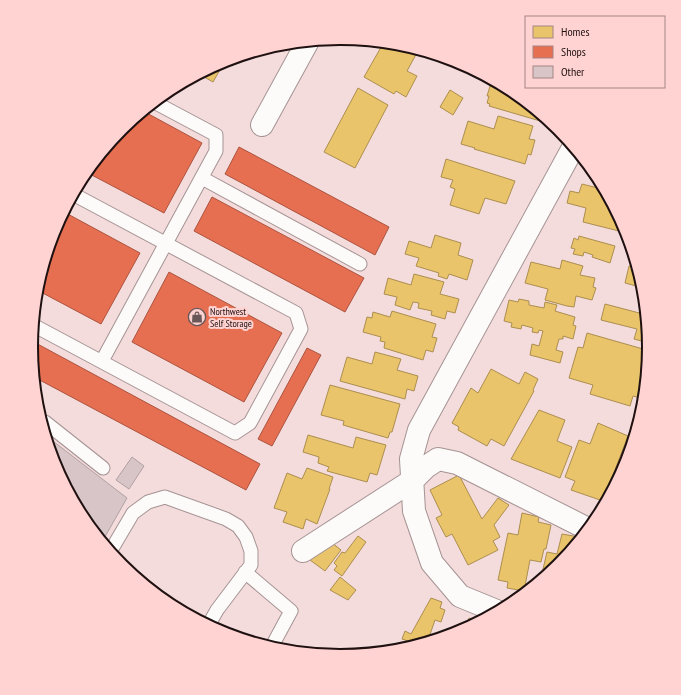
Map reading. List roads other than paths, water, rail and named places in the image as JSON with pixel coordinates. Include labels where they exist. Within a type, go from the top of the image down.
[{"type":"street","points":[[262,125],[304,48]]},
{"type":"street","points":[[492,609],[460,596],[432,563],[414,511],[411,459],[419,430],[571,152]]},
{"type":"street","points":[[303,551],[413,480],[426,467],[438,459],[457,463],[584,527]]},
{"type":"lane","points":[[102,362],[216,151],[216,135],[160,105]]},
{"type":"lane","points":[[202,178],[360,264]]},
{"type":"lane","points":[[39,328],[235,433],[250,423],[301,329],[296,313],[78,197]]},
{"type":"lane","points":[[48,424],[103,468]]},
{"type":"lane","points":[[113,547],[133,513],[148,502],[165,497],[226,519],[238,526],[246,537],[251,551],[251,565],[217,610],[211,621]]},
{"type":"lane","points":[[245,572],[292,611],[274,643]]},
{"type":"place","name":"Northwest Self Storage","points":[[197,317]]}]
